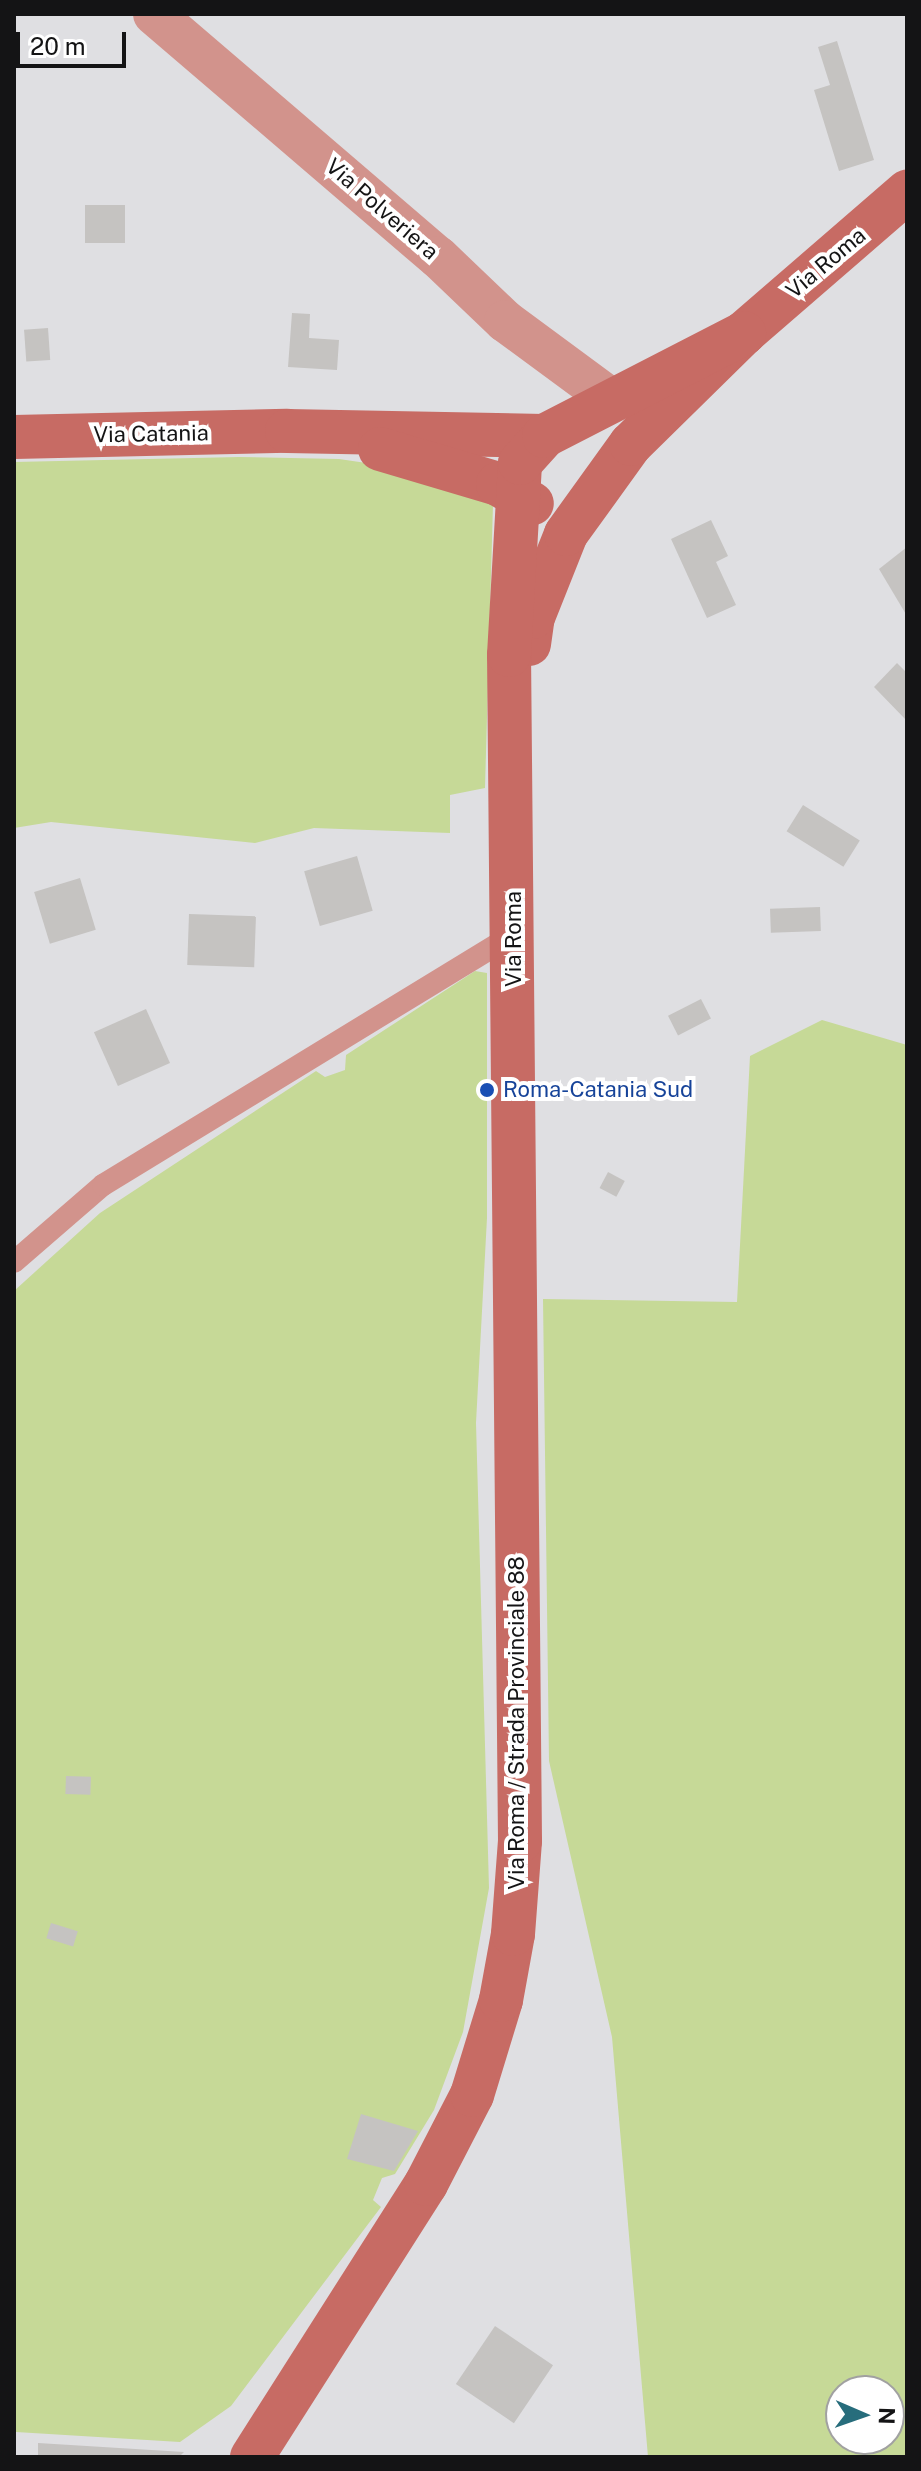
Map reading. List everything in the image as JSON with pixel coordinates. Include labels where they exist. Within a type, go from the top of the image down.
[{"type":"street","name":"Via Polveriera","points":[[154,14],[438,257],[505,321],[612,400]]},
{"type":"street","name":"Via Roma","points":[[744,333],[907,192]]},
{"type":"street","points":[[513,763],[509,655],[525,452],[548,434],[744,333]]},
{"type":"street","points":[[287,431],[453,468],[523,492],[556,514],[586,502],[631,444],[744,333]]},
{"type":"street","points":[[287,431],[548,434],[579,439],[596,459],[599,472],[548,572],[533,617],[513,763]]},
{"type":"street","name":"Via Catania","points":[[14,437],[287,431]]},
{"type":"street","name":"Via Roma","points":[[513,763],[515,1114]]},
{"type":"street","name":"Via Roma / Strada Provinciale 88","points":[[252,2457],[426,2184],[472,2095],[501,2000],[520,1841],[515,1114]]},
{"type":"lane","points":[[14,1262],[103,1185],[514,934]]},
{"type":"green space","points":[[239,457],[339,459],[414,470],[493,504],[485,788],[450,795],[450,833],[314,828],[255,843],[51,822],[14,828],[14,462]]},
{"type":"green space","points":[[475,971],[487,973],[487,1218],[476,1423],[489,1888],[463,2032],[434,2110],[395,2174],[382,2178],[373,2200],[381,2207],[231,2406],[180,2442],[16,2432],[14,2457],[14,1291],[100,1213],[316,1071],[325,1077],[345,1070],[346,1055]]},
{"type":"green space","points":[[822,1020],[907,1045],[907,2457],[648,2457],[612,2037],[549,1761],[543,1299],[737,1302],[750,1056]]},
{"type":"building","points":[[837,41],[874,160],[839,171],[814,90],[830,85],[818,47]]},
{"type":"building","points":[[85,205],[125,205],[125,243],[85,243]]},
{"type":"building","points":[[292,313],[310,314],[309,338],[339,340],[337,370],[288,367]]},
{"type":"building","points":[[48,328],[50,360],[26,362],[24,330]]},
{"type":"building","points":[[711,520],[728,556],[716,562],[736,605],[707,618],[671,539]]},
{"type":"building","points":[[907,547],[907,616],[879,569]]},
{"type":"building","points":[[897,663],[907,673],[907,721],[874,687]]},
{"type":"building","points":[[803,805],[860,841],[843,867],[787,831]]},
{"type":"building","points":[[357,856],[373,911],[320,926],[304,871]]},
{"type":"building","points":[[80,878],[96,930],[50,944],[34,892]]},
{"type":"building","points":[[820,907],[821,931],[771,933],[770,909]]},
{"type":"building","points":[[189,914],[256,916],[254,967],[187,965]]},
{"type":"building","points":[[701,999],[711,1019],[678,1035],[668,1016]]},
{"type":"building","points":[[146,1009],[170,1063],[118,1086],[94,1032]]},
{"type":"building","points":[[608,1172],[625,1181],[616,1197],[600,1188]]},
{"type":"building","points":[[66,1776],[91,1777],[90,1795],[65,1794]]},
{"type":"building","points":[[51,1923],[78,1931],[73,1946],[46,1938]]},
{"type":"building","points":[[361,2114],[418,2131],[394,2171],[347,2159]]},
{"type":"building","points":[[495,2326],[553,2365],[514,2423],[456,2384]]},
{"type":"building","points":[[38,2443],[184,2452],[179,2457],[38,2457]]},
{"type":"place","name":"Roma-Catania Sud","points":[[487,1090]]}]
